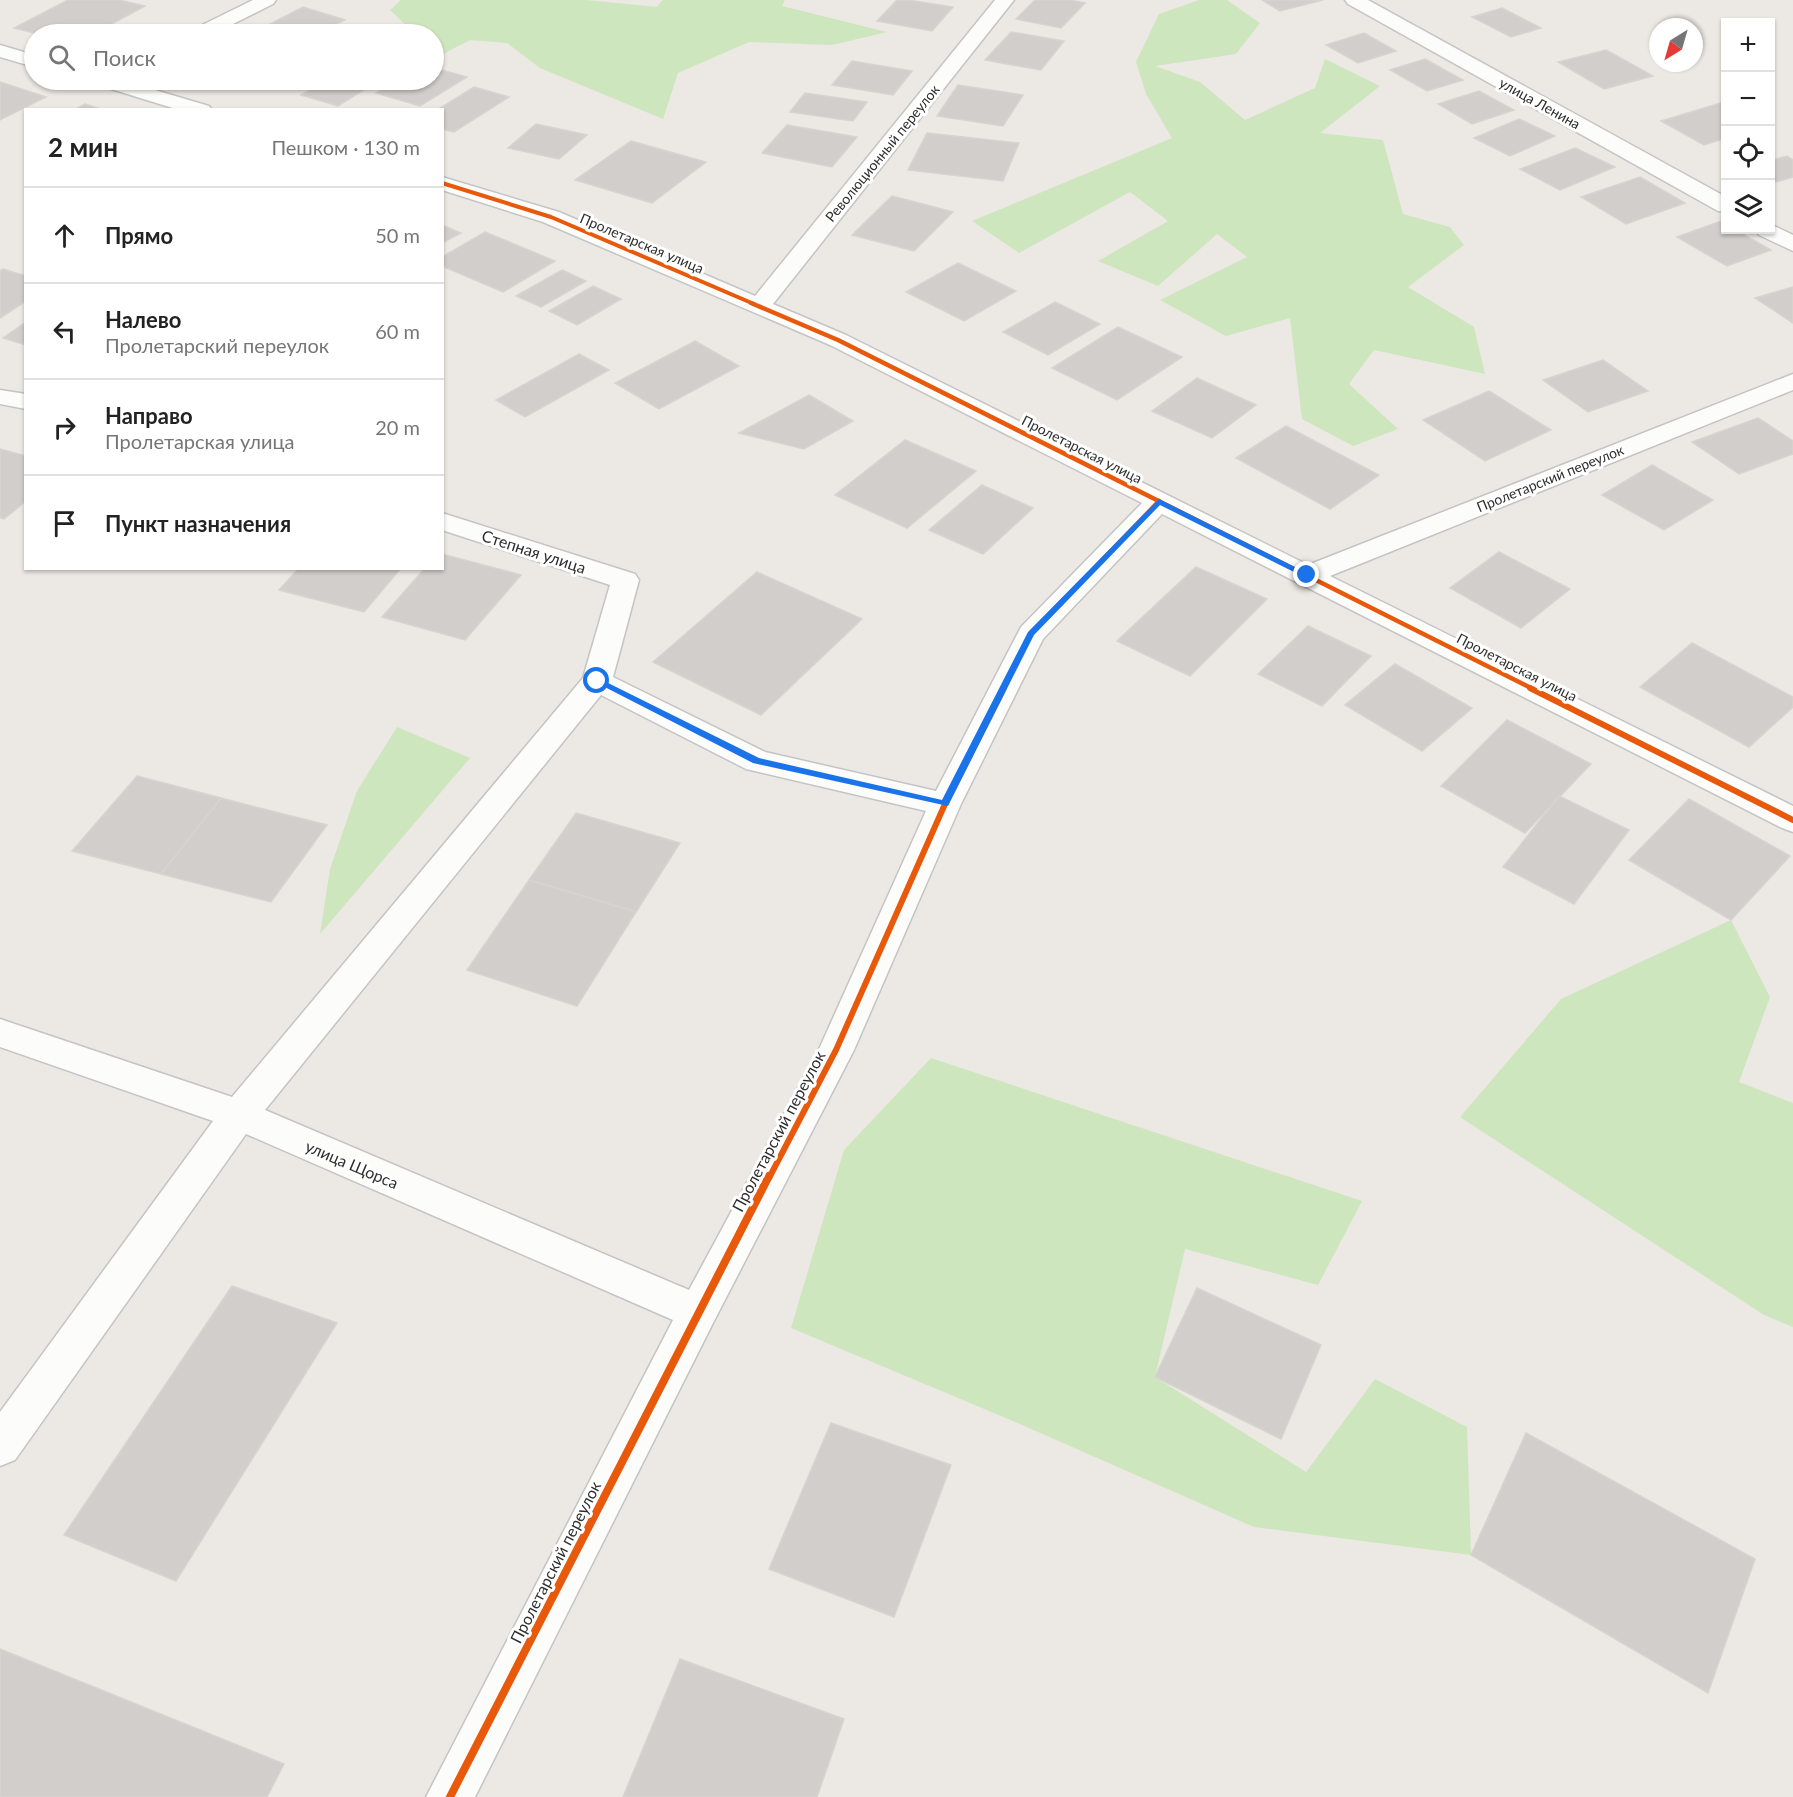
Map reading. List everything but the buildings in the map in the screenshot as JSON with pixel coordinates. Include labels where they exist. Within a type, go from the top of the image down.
[{"type":"street","points":[[219,24],[267,0]]},
{"type":"street","name":"Революционный переулок","points":[[759,306],[1005,0]]},
{"type":"street","name":"улица Ленина","points":[[1354,0],[1721,204]]},
{"type":"street","points":[[0,51],[24,58]]},
{"type":"street","points":[[138,90],[196,108]]},
{"type":"street","name":"Пролетарская улица","points":[[444,184],[551,216],[838,340],[1793,820]]},
{"type":"street","points":[[1774,234],[1793,244]]},
{"type":"street","name":"Пролетарский переулок","points":[[1307,575],[1793,381]]},
{"type":"street","points":[[0,397],[24,402]]},
{"type":"street","name":"Пролетарский переулок","points":[[450,1797],[698,1312],[836,1050],[945,804],[1031,634],[1159,501]]},
{"type":"street","name":"Степная улица","points":[[444,522],[625,580],[597,681]]},
{"type":"street","points":[[0,1446],[239,1115],[597,681],[757,761],[945,804]]},
{"type":"street","name":"улица Щорса","points":[[0,1033],[239,1115],[698,1312]]},
{"type":"green space","points":[[401,0],[586,0],[657,7],[663,0],[785,0],[782,6],[887,32],[832,45],[749,42],[678,73],[663,119],[540,68],[507,43],[470,40],[444,53],[444,24],[405,24],[390,10]]},
{"type":"green space","points":[[1199,0],[1227,0],[1260,23],[1236,54],[1155,66],[1200,82],[1245,120],[1315,88],[1325,59],[1380,86],[1320,133],[1383,140],[1403,214],[1450,227],[1464,245],[1408,287],[1474,327],[1485,374],[1374,350],[1349,384],[1398,429],[1353,446],[1302,419],[1290,318],[1226,336],[1160,300],[1247,257],[1217,234],[1158,286],[1098,261],[1168,221],[1130,192],[1019,253],[972,221],[1172,138],[1146,94],[1136,62],[1159,14]]},
{"type":"green space","points":[[397,727],[470,758],[320,934],[330,869],[357,791]]},
{"type":"green space","points":[[1731,920],[1770,997],[1739,1082],[1793,1103],[1793,1327],[1764,1315],[1460,1117],[1561,999]]},
{"type":"green space","points":[[931,1058],[1362,1201],[1318,1285],[1185,1249],[1155,1377],[1306,1472],[1375,1379],[1467,1427],[1471,1555],[1254,1527],[1013,1421],[791,1328],[844,1150]]},
{"type":"cycle path","points":[[444,184],[551,217],[838,340],[1793,820]]},
{"type":"cycle path","points":[[450,1797],[698,1312],[836,1050],[945,804],[1031,634],[1159,501]]},
{"type":"route","points":[[597,681],[757,761],[945,804],[1031,634],[1159,501],[1307,575]]}]
